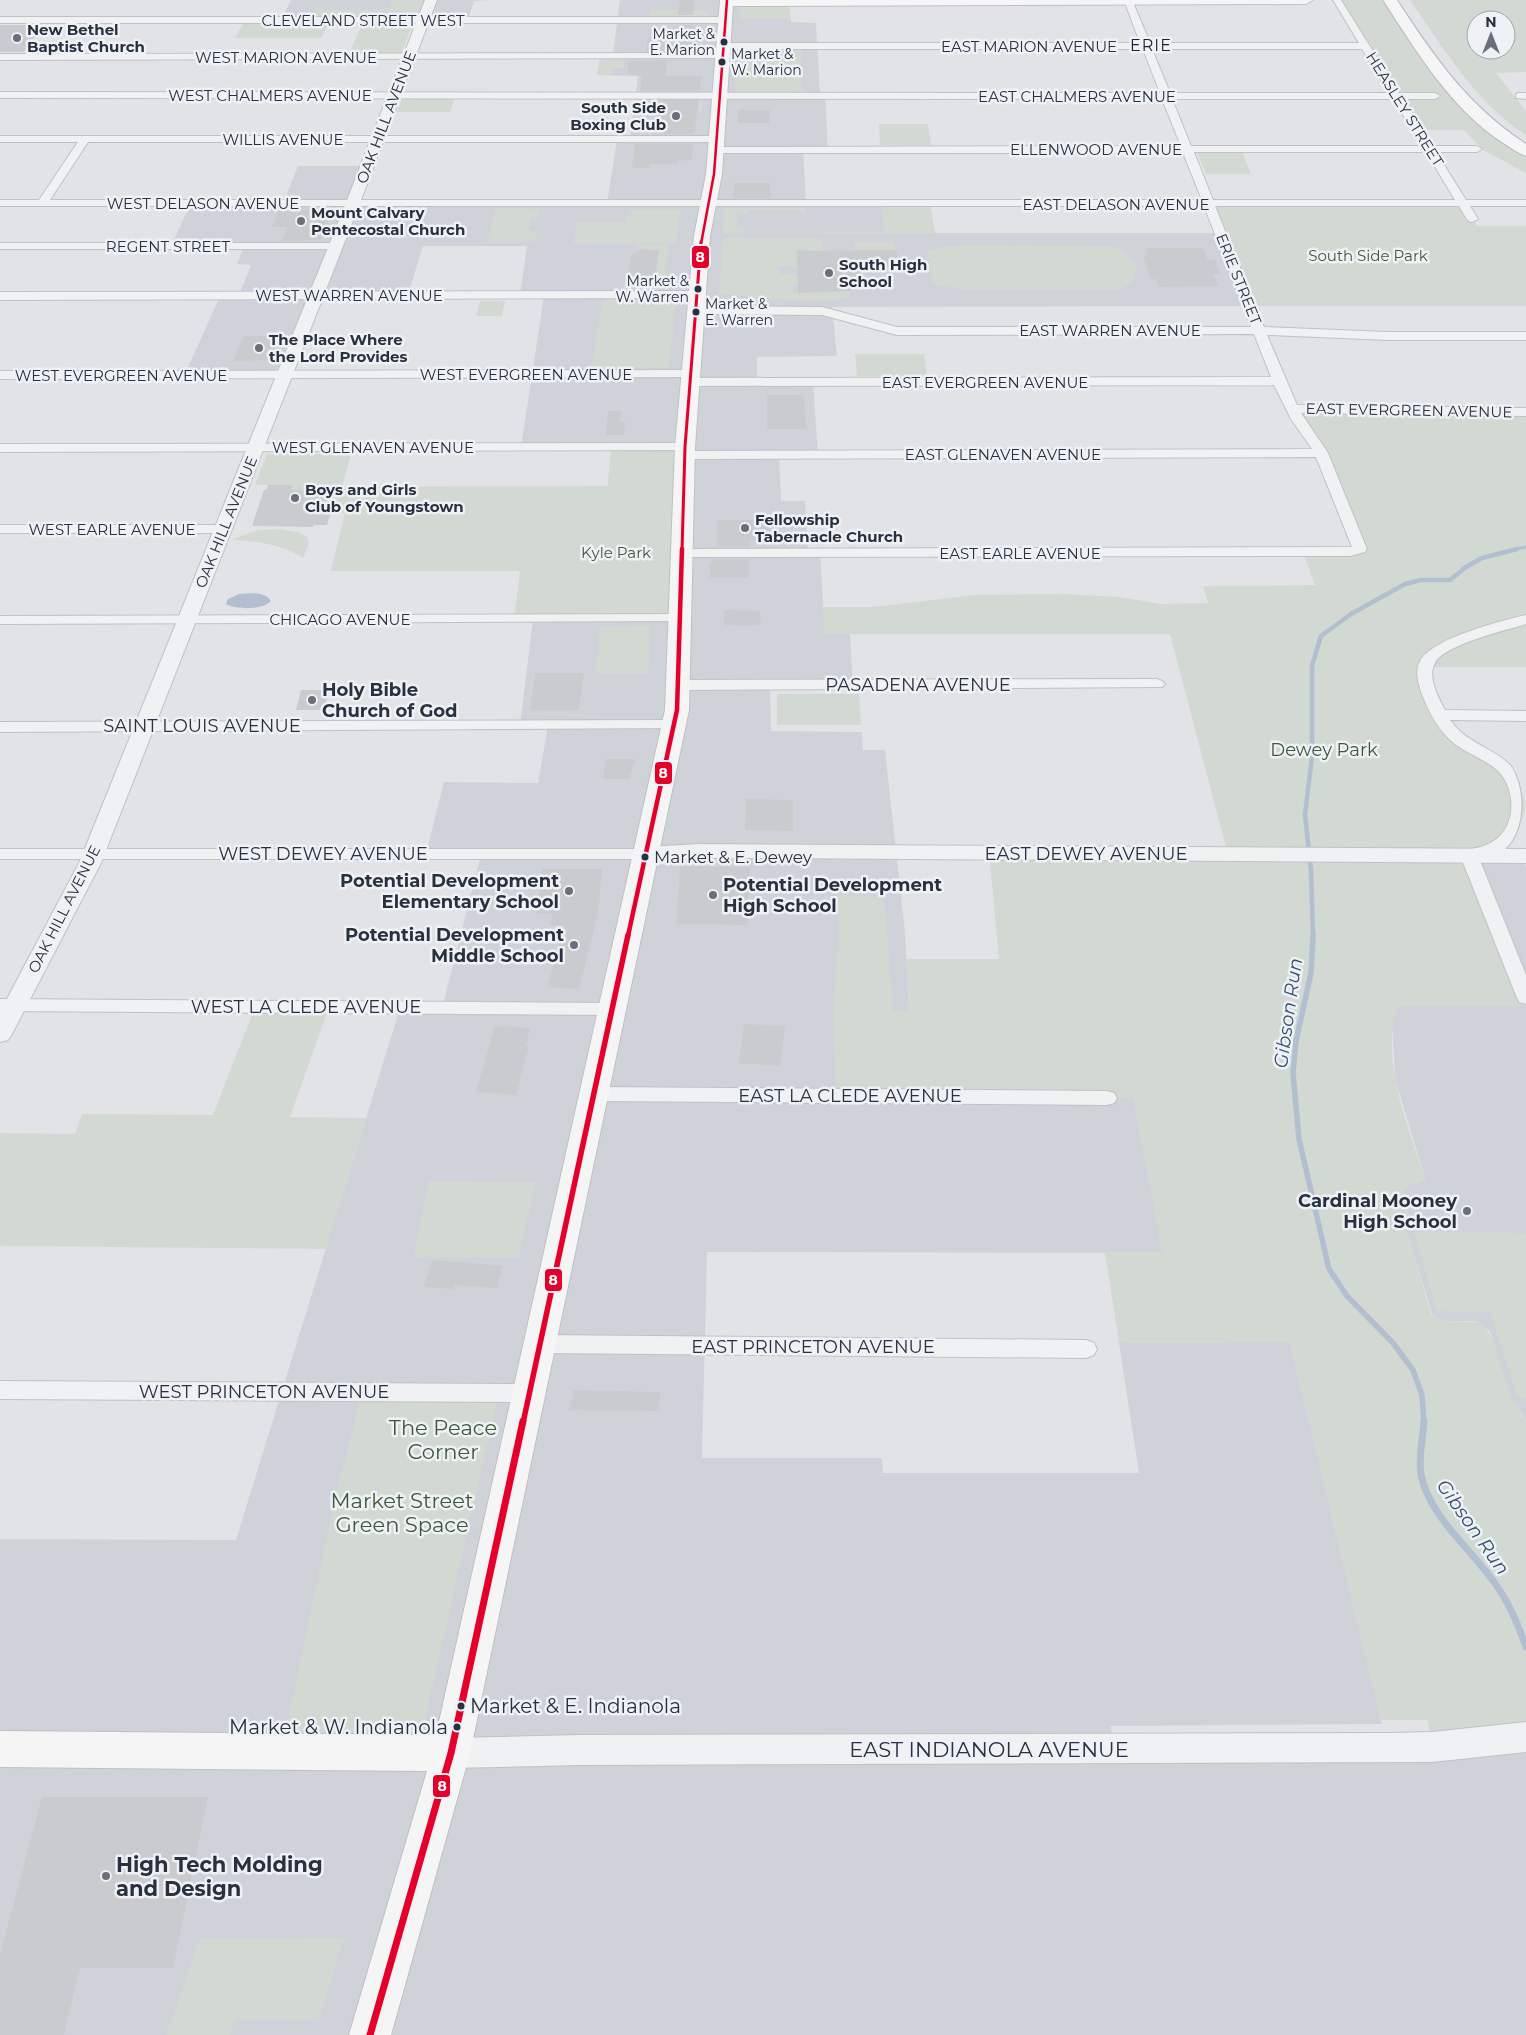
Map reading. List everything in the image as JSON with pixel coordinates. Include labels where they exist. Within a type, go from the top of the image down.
[{"type":"main road","points":[[370,2035],[451,1753],[674,725],[679,685],[685,451],[703,220],[714,174],[726,7],[1129,0],[1306,0]]},
{"type":"main road","points":[[1390,0],[1432,63],[1462,101],[1488,126],[1526,151]]},
{"type":"main road","points":[[1492,109],[1526,135]]},
{"type":"main road","points":[[0,1749],[451,1753]]},
{"type":"street","name":"OAK HILL AVENUE","points":[[0,1034],[8,1006],[94,854],[378,139],[431,0]]},
{"type":"street","name":"ERIE STREET","points":[[1129,0],[1279,381],[1292,409],[1321,453],[1359,544],[1360,548],[1357,551]]},
{"type":"street","name":"HEASLEY STREET","points":[[1336,0],[1472,219]]},
{"type":"street","name":"CLEVELAND STREET WEST","points":[[0,20],[423,20],[726,7]]},
{"type":"street","name":"EAST MARION AVENUE","points":[[722,51],[1147,46],[1365,46]]},
{"type":"street","name":"WEST MARION AVENUE","points":[[0,57],[409,57],[722,51]]},
{"type":"street","name":"WEST CHALMERS AVENUE","points":[[0,94],[719,95]]},
{"type":"street","name":"EAST CHALMERS AVENUE","points":[[719,95],[1435,96]]},
{"type":"street","name":"WILLIS AVENUE","points":[[0,139],[378,139],[716,144]]},
{"type":"street","points":[[42,203],[85,139]]},
{"type":"street","name":"ELLENWOOD AVENUE","points":[[716,144],[1188,149],[1477,149]]},
{"type":"street","name":"WEST DELASON AVENUE","points":[[0,203],[707,204]]},
{"type":"street","name":"EAST DELASON AVENUE","points":[[707,204],[1526,204]]},
{"type":"street","name":"REGENT STREET","points":[[0,246],[335,246]]},
{"type":"street","name":"WEST WARREN AVENUE","points":[[0,296],[316,295],[697,302]]},
{"type":"street","name":"EAST WARREN AVENUE","points":[[697,302],[822,311],[880,328],[898,331],[1260,331],[1388,336],[1526,336]]},
{"type":"street","name":"WEST EVERGREEN AVENUE","points":[[0,375],[285,374],[691,378]]},
{"type":"street","name":"EAST EVERGREEN AVENUE","points":[[691,378],[1279,381]]},
{"type":"street","name":"EAST EVERGREEN AVENUE","points":[[1292,409],[1526,412]]},
{"type":"street","name":"WEST GLENAVEN AVENUE","points":[[0,448],[685,451]]},
{"type":"street","name":"EAST GLENAVEN AVENUE","points":[[685,451],[1321,453]]},
{"type":"street","name":"WEST EARLE AVENUE","points":[[0,529],[223,529]]},
{"type":"street","name":"EAST EARLE AVENUE","points":[[683,553],[1357,551]]},
{"type":"street","name":"CHICAGO AVENUE","points":[[0,620],[681,618]]},
{"type":"street","points":[[1526,619],[1454,642],[1432,655],[1426,664],[1424,673],[1425,682],[1445,726],[1455,736],[1504,768],[1520,787],[1524,796],[1523,817],[1513,834],[1497,846],[1469,855],[1526,998]]},
{"type":"street","name":"PASADENA AVENUE","points":[[679,685],[1157,684]]},
{"type":"street","points":[[1439,715],[1526,716]]},
{"type":"street","name":"SAINT LOUIS AVENUE","points":[[0,726],[674,725]]},
{"type":"street","name":"EAST DEWEY AVENUE","points":[[646,854],[700,851],[771,851],[1526,856]]},
{"type":"street","name":"WEST DEWEY AVENUE","points":[[0,854],[646,854]]},
{"type":"street","name":"WEST LA CLEDE AVENUE","points":[[8,1006],[612,1009]]},
{"type":"street","name":"EAST LA CLEDE AVENUE","points":[[594,1094],[1107,1098]]},
{"type":"street","name":"EAST PRINCETON AVENUE","points":[[540,1344],[1086,1348]]},
{"type":"street","name":"WEST PRINCETON AVENUE","points":[[0,1390],[529,1393]]},
{"type":"street","name":"EAST INDIANOLA AVENUE","points":[[451,1753],[580,1750],[1388,1748],[1432,1747],[1526,1737]]},
{"type":"shaded area","points":[[291,0],[490,0],[474,1],[468,20],[281,20]]},
{"type":"shaded area","points":[[620,0],[804,0],[789,3],[791,22],[816,23],[820,95],[825,95],[828,150],[803,150],[806,204],[930,204],[935,233],[1221,233],[1250,306],[832,307],[837,356],[757,357],[757,382],[813,382],[818,455],[779,455],[781,501],[805,501],[808,553],[820,553],[825,634],[850,634],[853,685],[770,685],[771,731],[862,732],[863,750],[885,750],[905,932],[909,1011],[1107,1098],[1133,1097],[1163,1253],[707,1252],[702,1458],[882,1458],[883,1473],[1139,1473],[1119,1343],[1290,1342],[1382,1724],[1111,1726],[1113,1748],[1526,1737],[1526,2035],[0,2035],[0,1539],[236,1540],[400,1008],[442,1008],[481,855],[426,854],[444,782],[538,783],[548,726],[520,725],[533,619],[608,486],[611,447],[521,447],[544,296],[520,295],[527,246],[423,246],[408,295],[316,295],[285,374],[185,374],[220,296],[239,295],[251,265],[237,264],[244,246],[171,246],[191,203],[283,204],[298,166],[367,166],[353,203],[607,204],[617,139],[630,139],[638,76],[597,75],[600,56],[613,56]]},
{"type":"shaded area","points":[[1469,855],[1521,856],[1526,867],[1526,998]]},
{"type":"shaded area","name":"Cardinal Mooney High School","points":[[1397,1006],[1526,1006],[1526,1420],[1512,1402],[1490,1332],[1479,1322],[1444,1321],[1433,1316],[1405,1228],[1413,1228],[1402,1193],[1404,1188],[1410,1184],[1426,1181],[1395,1079],[1392,1022]]},
{"type":"green space","points":[[423,0],[416,17],[385,17],[386,15],[411,15],[413,11],[365,12],[363,17],[312,17],[317,6],[324,8],[324,10],[384,9],[389,7],[391,3],[389,1]]},
{"type":"green space","points":[[1337,0],[1390,0],[1432,63],[1526,151],[1526,173],[1483,150],[1464,130],[1418,130]]},
{"type":"green space","points":[[1410,0],[1526,0],[1526,72],[1496,73],[1526,111],[1526,135],[1491,107],[1448,56]]},
{"type":"green space","points":[[741,5],[789,5],[790,19],[740,19]]},
{"type":"green space","points":[[651,10],[708,10],[708,17],[650,17]]},
{"type":"green space","points":[[244,22],[330,22],[321,38],[235,38]]},
{"type":"green space","points":[[363,22],[414,22],[401,54],[349,54]]},
{"type":"green space","points":[[738,49],[801,49],[802,92],[735,92]]},
{"type":"green space","points":[[600,59],[625,59],[624,67],[633,68],[614,68],[612,74],[597,74]]},
{"type":"green space","points":[[402,97],[455,97],[450,112],[397,112]]},
{"type":"green space","points":[[649,97],[703,97],[702,112],[647,112]]},
{"type":"green space","points":[[879,124],[928,124],[931,145],[880,145]]},
{"type":"green space","points":[[1197,152],[1242,152],[1251,174],[1206,174]]},
{"type":"green space","name":"South Side Park","points":[[1210,204],[1463,204],[1477,226],[1526,226],[1526,306],[1250,306]]},
{"type":"green space","points":[[930,206],[935,233],[816,233],[817,229],[819,232],[884,232],[882,211],[886,207]]},
{"type":"green space","points":[[496,208],[540,209],[538,218],[531,219],[528,231],[537,231],[534,243],[487,243]]},
{"type":"green space","points":[[724,208],[802,208],[806,210],[806,213],[802,213],[801,210],[747,210],[746,213],[737,213],[737,229],[744,229],[744,233],[723,233]]},
{"type":"green space","points":[[632,209],[680,209],[676,244],[573,243],[578,222],[626,222],[627,215],[631,215]]},
{"type":"green space","points":[[723,238],[814,238],[822,241],[823,251],[795,250],[797,266],[777,266],[780,271],[779,274],[798,274],[798,285],[793,285],[793,293],[850,291],[849,296],[826,300],[787,300],[719,294]]},
{"type":"green space","points":[[853,242],[893,242],[894,250],[854,250]]},
{"type":"green space","points":[[638,245],[668,245],[664,288],[623,288],[624,283],[655,281],[659,250],[638,248]]},
{"type":"green space","points":[[960,245],[1111,246],[1126,254],[1135,266],[1136,272],[1129,284],[1120,289],[961,289],[933,285],[927,250]]},
{"type":"green space","points":[[602,300],[676,300],[669,368],[592,368]]},
{"type":"green space","points":[[480,301],[505,301],[502,316],[476,316]]},
{"type":"green space","points":[[855,354],[924,354],[927,376],[857,376]]},
{"type":"green space","name":"Dewey Park","points":[[1292,409],[1526,412],[1526,667],[1425,667],[1439,715],[1514,780],[1524,797],[1523,817],[1513,834],[1469,855],[1526,998],[1526,1006],[1397,1006],[1392,1050],[1399,1095],[1426,1182],[1409,1185],[1402,1193],[1413,1228],[1405,1228],[1432,1316],[1444,1321],[1479,1322],[1493,1342],[1511,1396],[1517,1409],[1526,1420],[1526,1737],[1432,1747],[1428,1720],[1381,1720],[1290,1342],[1119,1343],[1105,1252],[1162,1252],[1133,1097],[836,1096],[833,1010],[839,936],[838,895],[884,896],[893,1011],[909,1011],[906,959],[999,959],[989,853],[1228,855],[1170,634],[825,634],[822,607],[873,607],[975,595],[1062,594],[1119,597],[1162,604],[1208,603],[1203,586],[1315,585],[1303,552],[1357,551],[1321,453]]},
{"type":"green space","name":"Kyle Park","points":[[611,447],[685,447],[681,618],[514,619],[520,571],[331,571],[345,513],[331,513],[326,506],[291,490],[292,485],[255,485],[267,454],[351,454],[342,487],[608,486]]},
{"type":"green space","points":[[279,529],[298,532],[307,537],[309,544],[303,558],[277,546],[259,542],[231,540],[258,530]]},
{"type":"green space","points":[[651,626],[648,673],[596,673],[600,627]]},
{"type":"green space","points":[[777,694],[859,694],[861,725],[777,725]]},
{"type":"green space","points":[[255,1007],[329,1007],[290,1117],[366,1118],[326,1249],[0,1246],[0,1133],[75,1134],[82,1114],[213,1115]]},
{"type":"green space","points":[[429,1181],[536,1182],[518,1258],[414,1257]]},
{"type":"green space","points":[[1414,1232],[1526,1233],[1526,1398],[1518,1397],[1490,1312],[1437,1311]]},
{"type":"green space","name":"Market Street Green Space","points":[[360,1401],[497,1403],[422,1732],[285,1733],[335,1498]]},
{"type":"green space","points":[[344,1938],[318,2021],[234,2020],[231,2035],[166,2035],[200,1939]]},
{"type":"water","points":[[239,594],[261,594],[271,601],[262,606],[249,608],[226,604],[228,599]]},
{"type":"building","points":[[680,0],[694,0],[693,15],[678,15]]},
{"type":"building","name":"New Bethel Baptist Church","points":[[0,25],[43,25],[24,52],[0,52]]},
{"type":"building","points":[[678,25],[699,27],[697,46],[668,46],[668,51],[646,51],[648,38],[669,38],[670,27],[677,27]]},
{"type":"building","points":[[667,60],[666,76],[701,76],[700,91],[640,91],[642,75],[627,74],[629,61]]},
{"type":"building","points":[[656,100],[699,100],[694,134],[652,134]]},
{"type":"building","points":[[738,110],[770,110],[769,123],[738,123]]},
{"type":"building","points":[[635,144],[693,144],[692,160],[678,161],[678,164],[650,164],[649,168],[632,168]]},
{"type":"building","points":[[734,183],[770,183],[770,198],[734,198]]},
{"type":"building","name":"Mount Calvary Pentecostal Church","points":[[279,210],[314,210],[312,215],[331,215],[321,240],[282,241],[288,227],[272,227]]},
{"type":"building","points":[[1145,248],[1203,248],[1208,260],[1215,260],[1220,274],[1213,274],[1218,286],[1158,287],[1156,279],[1150,279],[1143,255],[1147,255]]},
{"type":"building","points":[[638,250],[659,250],[655,281],[634,281],[634,278],[628,276],[631,255],[637,253]]},
{"type":"building","name":"South High School","points":[[797,250],[897,250],[899,267],[860,267],[861,278],[850,278],[850,291],[798,293]]},
{"type":"building","name":"The Place Where the Lord Provides","points":[[243,336],[285,336],[276,360],[233,361]]},
{"type":"building","points":[[767,395],[804,395],[806,429],[767,429]]},
{"type":"building","points":[[608,411],[621,411],[620,422],[625,422],[624,435],[606,435]]},
{"type":"building","name":"Boys and Girls Club of Youngstown","points":[[268,485],[292,485],[291,490],[331,490],[326,506],[333,506],[327,525],[313,525],[313,527],[252,526],[264,490],[266,490]]},
{"type":"building","name":"Fellowship Tabernacle Church","points":[[717,520],[770,520],[771,540],[749,540],[749,547],[717,547]]},
{"type":"building","points":[[717,559],[749,559],[749,578],[710,578],[710,563]]},
{"type":"building","points":[[724,611],[760,611],[761,625],[724,625]]},
{"type":"building","points":[[535,673],[584,673],[579,710],[530,710]]},
{"type":"building","name":"Holy Bible Church of God","points":[[301,690],[329,690],[324,710],[296,710]]},
{"type":"building","points":[[606,759],[635,759],[629,779],[603,779]]},
{"type":"building","points":[[746,799],[793,800],[793,831],[745,830]]},
{"type":"building","name":"Potential Development High School","points":[[680,866],[750,867],[748,925],[676,924]]},
{"type":"building","points":[[542,869],[602,869],[598,914],[579,989],[547,987],[564,926],[549,925],[553,914],[536,914]]},
{"type":"building","points":[[744,1024],[785,1026],[780,1066],[739,1063]]},
{"type":"building","points":[[495,1026],[530,1028],[526,1046],[529,1046],[516,1095],[476,1092]]},
{"type":"building","points":[[432,1260],[503,1266],[497,1288],[454,1285],[453,1289],[424,1287]]},
{"type":"building","points":[[574,1390],[660,1392],[659,1411],[569,1410]]},
{"type":"building","name":"High Tech Molding and Design","points":[[42,1797],[208,1797],[173,1968],[80,1968],[64,2035],[0,2035],[0,1955]]},
{"type":"waterway","name":"Gibson Run","points":[[1511,550],[1526,547]]},
{"type":"waterway","name":"Gibson Run","points":[[1313,935],[1311,870],[1305,815],[1312,756],[1312,666],[1321,636],[1351,614],[1405,584],[1421,580],[1450,580],[1466,567],[1482,558],[1517,549]]},
{"type":"waterway","name":"Gibson Run","points":[[1313,935],[1311,973],[1296,1041],[1293,1073],[1299,1139],[1329,1269],[1347,1296],[1393,1343],[1413,1370],[1422,1395],[1424,1422]]},
{"type":"waterway","name":"Gibson Run","points":[[1424,1422],[1420,1469],[1426,1490],[1433,1505],[1452,1532],[1484,1569],[1504,1597],[1513,1613],[1526,1647]]},
{"type":"transit line","name":"8","points":[[370,2035],[451,1753],[677,710],[685,447],[702,236],[714,174],[727,0]]},
{"type":"place","name":"New Bethel Baptist Church","points":[[17,38]]},
{"type":"place","name":"Market & E. Marion","points":[[724,42]]},
{"type":"place","name":"Market & W. Marion","points":[[722,62]]},
{"type":"place","name":"South Side Boxing Club","points":[[676,116]]},
{"type":"place","name":"Mount Calvary Pentecostal Church","points":[[301,221]]},
{"type":"place","name":"South High School","points":[[829,273]]},
{"type":"place","name":"Market & W. Warren","points":[[698,289]]},
{"type":"place","name":"Market & E. Warren","points":[[696,312]]},
{"type":"place","name":"The Place Where the Lord Provides","points":[[259,348]]},
{"type":"place","name":"Boys and Girls Club of Youngstown","points":[[295,498]]},
{"type":"place","name":"Fellowship Tabernacle Church","points":[[745,528]]},
{"type":"place","name":"Holy Bible Church of God","points":[[312,700]]},
{"type":"place","name":"Market & E. Dewey","points":[[645,857]]},
{"type":"place","name":"Potential Development Elementary School","points":[[569,891]]},
{"type":"place","name":"Potential Development High School","points":[[713,895]]},
{"type":"place","name":"Potential Development Middle School","points":[[574,945]]},
{"type":"place","name":"Cardinal Mooney High School","points":[[1467,1211]]},
{"type":"place","name":"Market & E. Indianola","points":[[461,1706]]},
{"type":"place","name":"Market & W. Indianola","points":[[457,1727]]},
{"type":"place","name":"High Tech Molding and Design","points":[[106,1876]]},
{"type":"district","name":"ERIE","points":[[1151,45]]},
{"type":"park label","name":"The Peace Corner","points":[[443,1439]]}]
